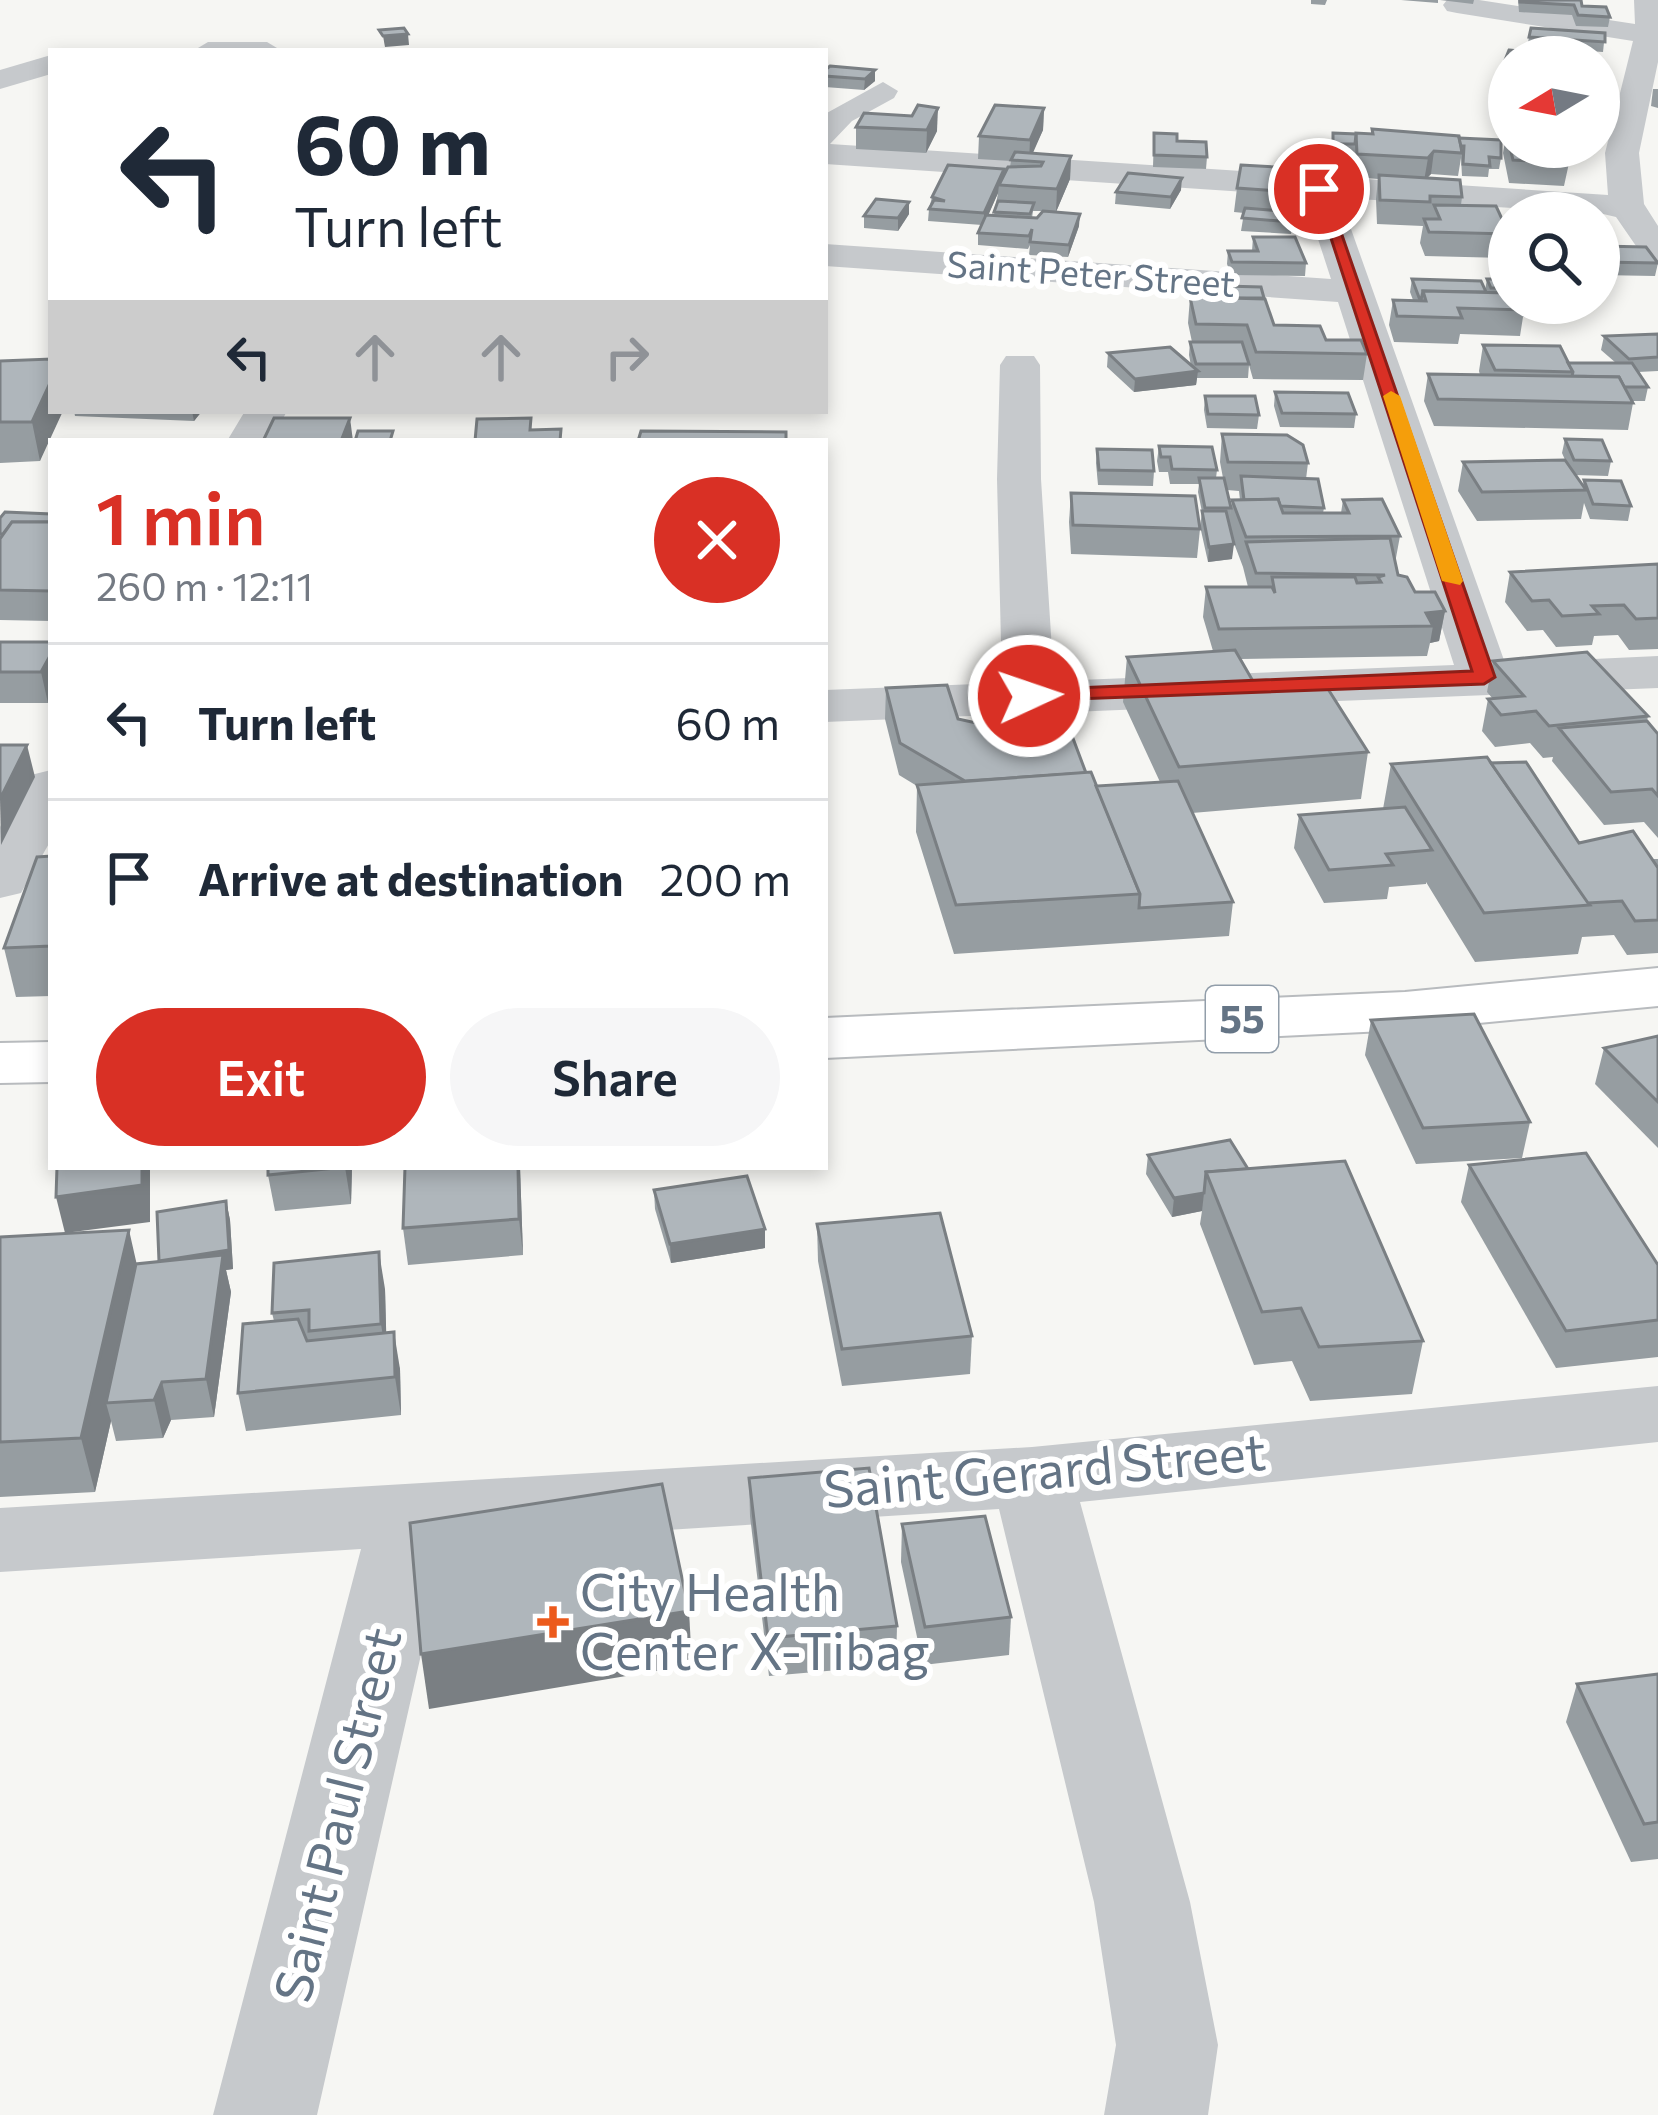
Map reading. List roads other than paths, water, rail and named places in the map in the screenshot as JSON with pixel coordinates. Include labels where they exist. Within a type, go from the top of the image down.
[{"type":"highway","name":"55","points":[[828,1038],[1405,1011],[1658,987]]},
{"type":"highway","points":[[0,1063],[48,1062]]},
{"type":"street","points":[[1648,0],[1651,35],[1623,142],[1628,207],[1658,251]]},
{"type":"street","points":[[1457,4],[1651,35]]},
{"type":"street","points":[[0,80],[48,65]]},
{"type":"street","points":[[828,132],[841,114],[883,91]]},
{"type":"street","points":[[1623,142],[1658,138]]},
{"type":"street","points":[[828,154],[1628,207]]},
{"type":"street","points":[[1319,189],[1484,677]]},
{"type":"street","name":"Saint Peter Street","points":[[828,255],[1357,292]]},
{"type":"street","points":[[1020,365],[1019,479],[1029,696]]},
{"type":"street","points":[[828,704],[1658,672]]},
{"type":"street","points":[[0,880],[48,792]]},
{"type":"street","name":"Saint Gerard Street","points":[[0,1540],[1032,1477],[1658,1414]]},
{"type":"street","points":[[1032,1477],[1142,1902],[1167,2045],[1156,2115]]},
{"type":"street","name":"Saint Paul Street","points":[[265,2115],[411,1515]]},
{"type":"place","name":"City Health Center X-Tibag","points":[[553,1622]]}]
